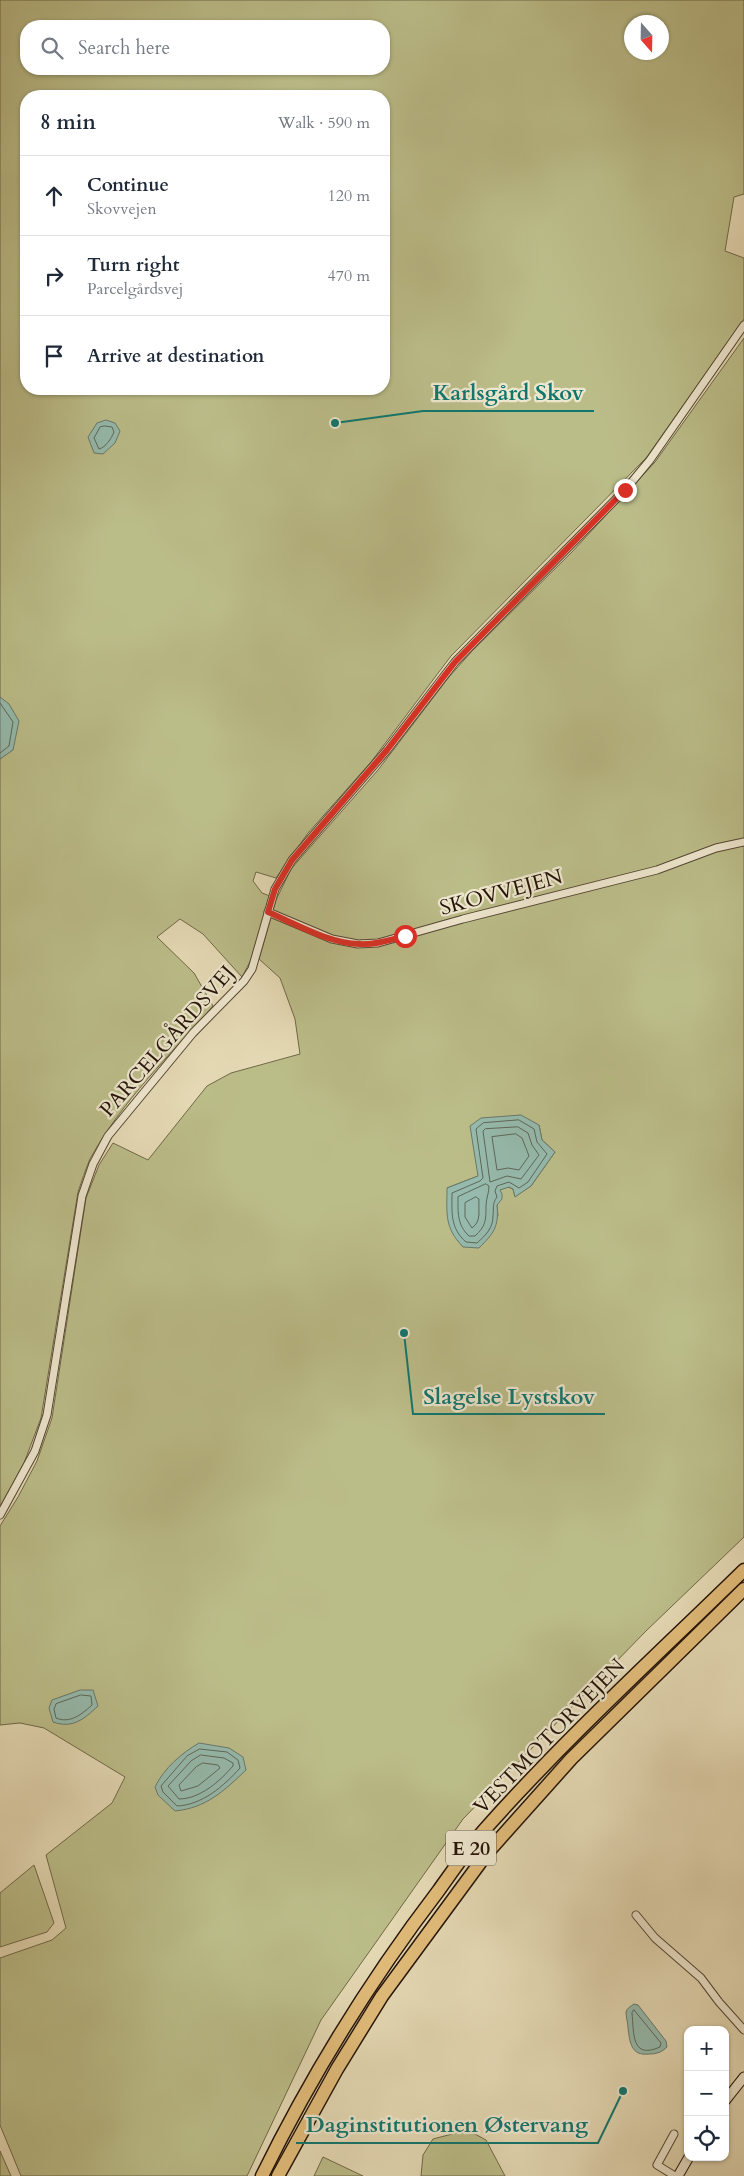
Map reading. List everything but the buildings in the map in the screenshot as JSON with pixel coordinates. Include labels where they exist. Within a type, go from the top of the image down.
[{"type":"highway","name":"VESTMOTORVEJEN","points":[[262,2176],[322,2065],[371,1987],[409,1929],[485,1829],[568,1740],[744,1570]]},
{"type":"highway","name":"VESTMOTORVEJEN","points":[[278,2176],[337,2068],[382,1996],[488,1852],[571,1759],[744,1589]]},
{"type":"main road","points":[[729,2096],[744,2077]]},
{"type":"main road","points":[[676,2176],[686,2161]]},
{"type":"street","name":"PARCELGÅRDSVEJ","points":[[0,1515],[35,1452],[47,1415],[82,1196],[93,1164],[108,1136],[193,1033],[244,981],[252,969],[275,889],[292,860],[387,750],[455,662],[625,490],[650,460],[744,325]]},
{"type":"street","name":"SKOVVEJEN","points":[[268,912],[332,939],[358,944],[378,943],[463,919],[657,870],[716,848],[744,842]]},
{"type":"street","points":[[636,1915],[655,1938],[701,1978],[718,2002],[744,2030]]},
{"type":"street","points":[[674,2134],[657,2166],[676,2176]]},
{"type":"green space","points":[[0,0],[744,0],[744,194],[734,197],[725,251],[744,258],[744,319],[646,458],[451,656],[371,762],[308,833],[276,878],[256,872],[253,881],[262,893],[270,896],[253,956],[242,977],[203,934],[180,919],[157,937],[194,973],[213,1006],[131,1098],[102,1138],[88,1163],[78,1192],[41,1418],[24,1463],[0,1509]]},
{"type":"green space","points":[[744,338],[744,1537],[646,1631],[463,1819],[321,2020],[247,2176],[21,2176],[0,2125],[0,1958],[52,1940],[66,1928],[46,1855],[112,1803],[125,1777],[44,1728],[20,1723],[0,1725],[0,1526],[37,1461],[52,1418],[86,1198],[99,1165],[113,1143],[148,1160],[207,1086],[231,1073],[300,1054],[295,1019],[280,978],[259,959],[276,900],[291,869],[378,770],[449,677],[472,651],[572,552],[655,462]],"holes":[[[539,1125],[542,1140],[555,1152],[531,1186],[515,1196],[513,1189],[508,1187],[499,1190],[498,1216],[447,1188],[478,1176]]]},
{"type":"green space","points":[[34,1865],[54,1923],[47,1932],[0,1947],[0,1893]]},
{"type":"green space","points":[[456,2133],[475,2134],[486,2140],[505,2176],[421,2176],[423,2155],[433,2139]]},
{"type":"green space","points":[[0,2151],[11,2176],[0,2176]]},
{"type":"green space","points":[[323,2157],[363,2176],[314,2176]]},
{"type":"water","points":[[106,420],[115,423],[120,431],[115,443],[103,454],[94,453],[88,437],[97,423]]},
{"type":"water","points":[[0,697],[9,704],[19,721],[13,750],[0,759]]},
{"type":"water","points":[[521,1115],[539,1125],[542,1140],[555,1152],[531,1186],[515,1197],[513,1189],[509,1187],[500,1190],[502,1199],[497,1205],[497,1219],[492,1234],[479,1248],[463,1247],[452,1233],[448,1220],[447,1188],[478,1176],[470,1126],[481,1118]]},
{"type":"water","points":[[80,1690],[93,1690],[98,1706],[78,1722],[60,1724],[53,1722],[49,1708],[52,1700]]},
{"type":"water","points":[[199,1743],[229,1748],[243,1757],[246,1770],[214,1797],[196,1806],[175,1811],[158,1795],[155,1787],[174,1762]]},
{"type":"water","points":[[634,2004],[638,2005],[666,2041],[667,2047],[661,2051],[654,2054],[643,2054],[635,2051],[630,2039],[626,2012]]},
{"type":"place","name":"Karlsgård Skov","points":[[335,423]]},
{"type":"place","name":"Slagelse Lystskov","points":[[404,1333]]},
{"type":"place","name":"Daginstitutionen Østervang","points":[[623,2091]]},
{"type":"route","points":[[405,936],[378,943],[358,944],[332,939],[268,912],[275,889],[292,860],[387,750],[455,662],[625,490]]}]
